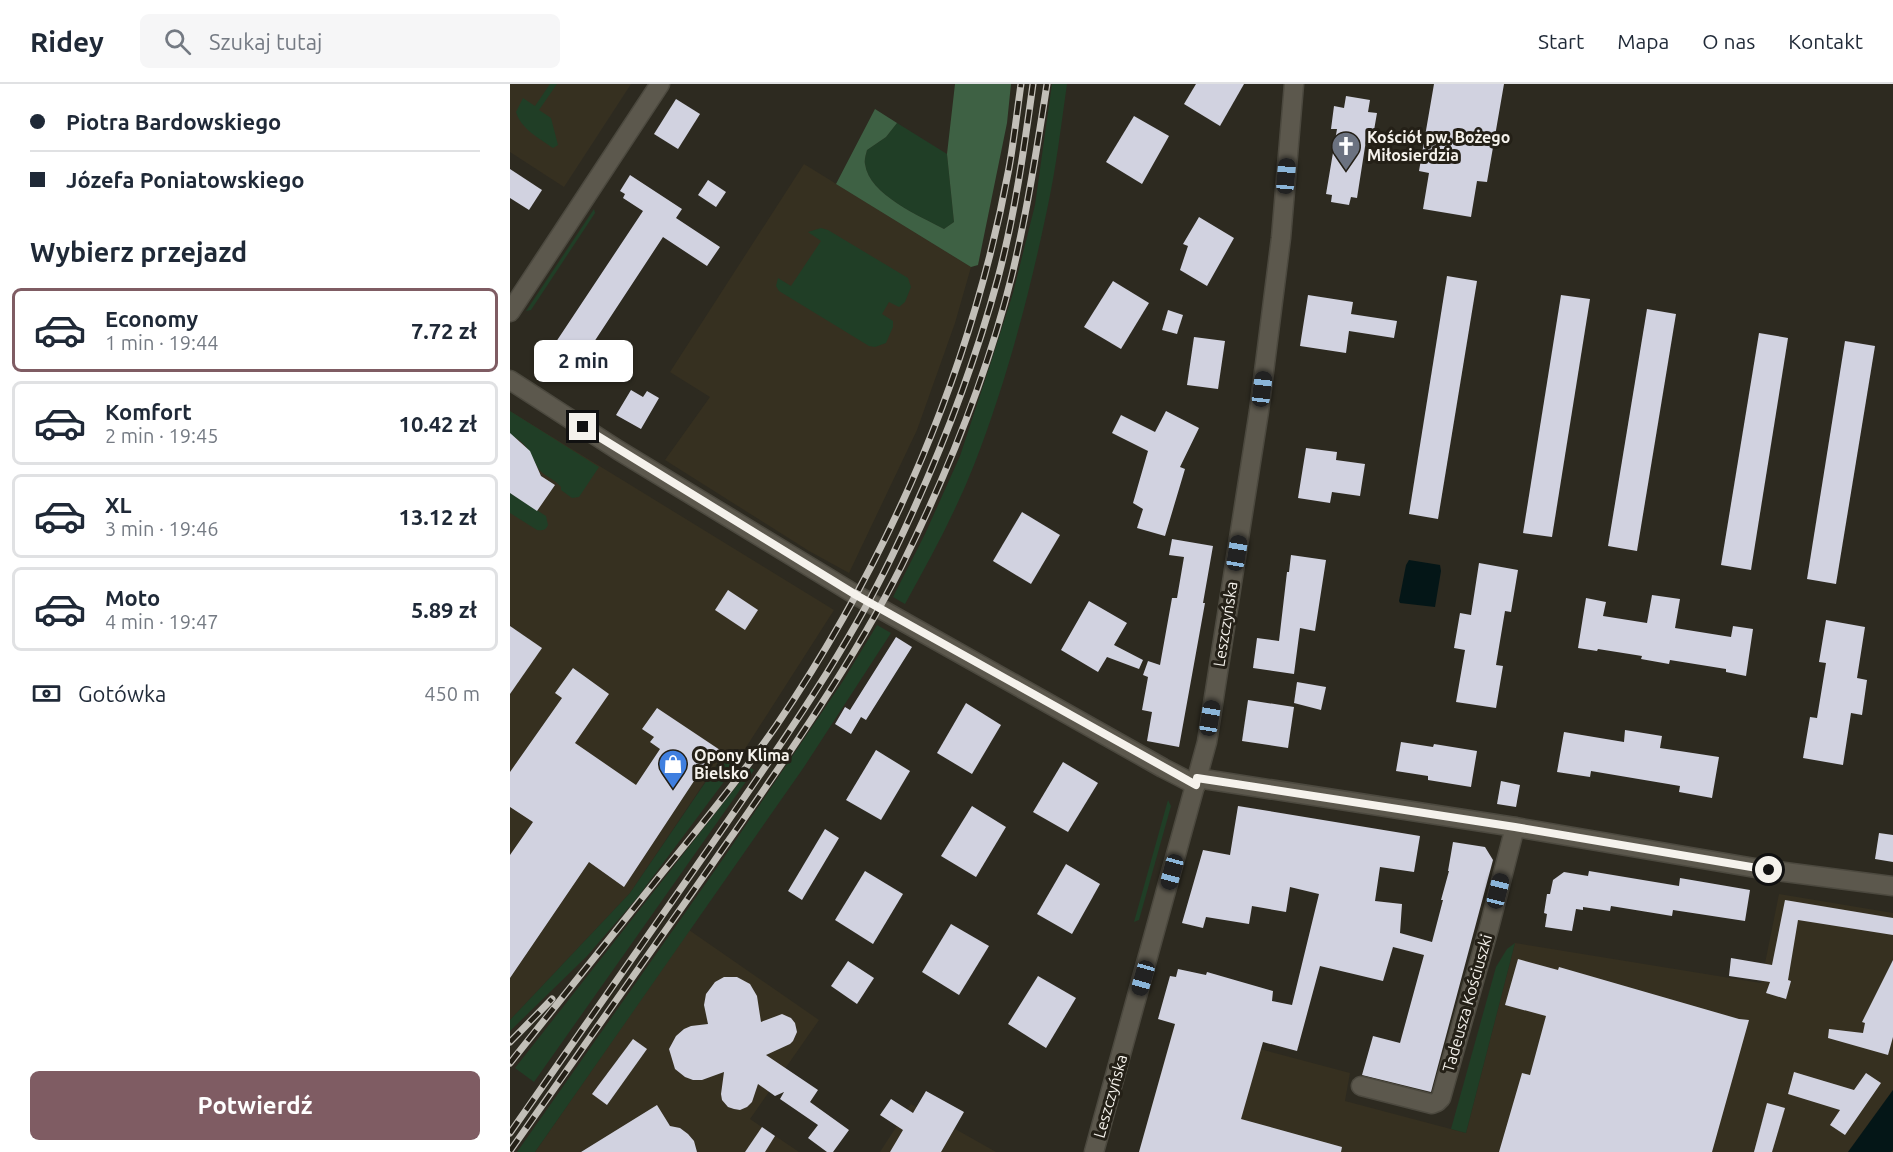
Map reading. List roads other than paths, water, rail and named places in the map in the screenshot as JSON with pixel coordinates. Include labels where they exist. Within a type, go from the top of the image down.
[{"type":"street","points":[[510,312],[660,84]]},
{"type":"street","name":"Leszczyńska","points":[[1094,1152],[1207,742],[1259,411],[1281,238],[1294,84]]},
{"type":"street","points":[[510,381],[618,450],[862,598],[1197,782],[1515,827],[1761,869],[1893,886]]},
{"type":"street","name":"Tadeusza Kościuszki","points":[[1360,1086],[1432,1104],[1441,1098],[1515,827]]},
{"type":"railway","points":[[510,1063],[748,765],[817,662],[855,596],[890,528],[921,459],[949,388],[973,316],[993,243],[1009,168],[1021,84]]},
{"type":"railway","points":[[510,1133],[784,739],[831,667],[892,556],[951,420],[988,314],[1014,206],[1033,84]]},
{"type":"railway","points":[[510,1151],[788,754],[860,642],[902,565],[950,460],[991,349],[1012,275],[1022,228],[1047,84]]},
{"type":"railway","points":[[510,1042],[552,999]]},
{"type":"place","name":"Kościół pw. Bożego Miłosierdzia","points":[[1346,172]]},
{"type":"place","name":"Opony Klima Bielsko","points":[[673,790]]}]
